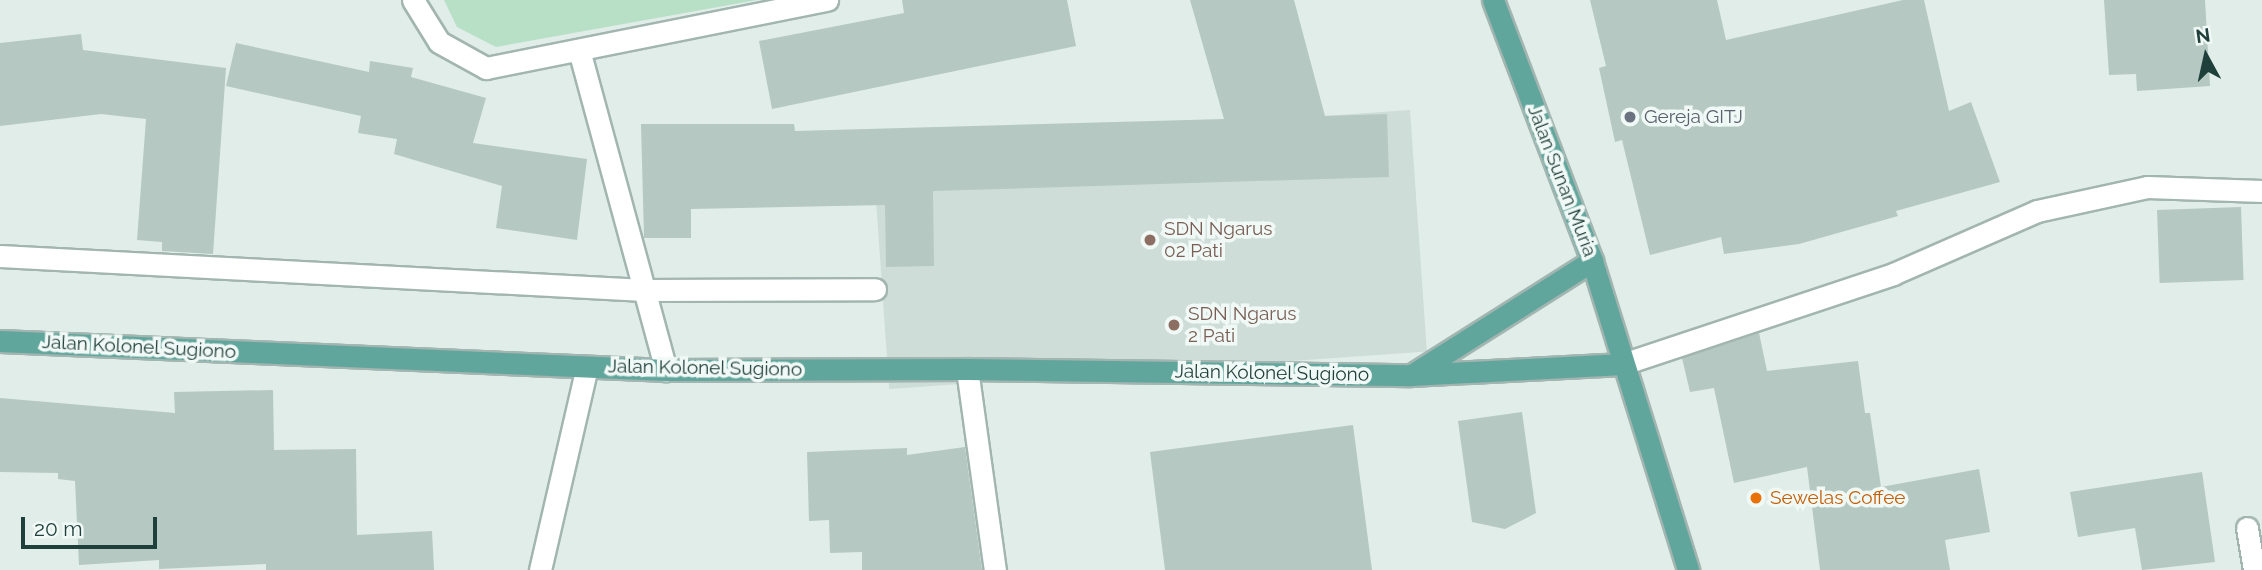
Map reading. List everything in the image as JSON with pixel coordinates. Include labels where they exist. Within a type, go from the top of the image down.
[{"type":"main road","name":"Jalan Sunan Muria","points":[[1493,0],[1592,261],[1688,570]]},
{"type":"main road","points":[[1411,375],[1592,261]]},
{"type":"main road","name":"Jalan Kolonel Sugiono","points":[[0,341],[666,370],[967,369],[1411,375],[1623,364]]},
{"type":"street","points":[[413,0],[439,42],[486,68],[827,0]]},
{"type":"street","points":[[579,50],[666,370]]},
{"type":"street","points":[[1623,364],[1893,274],[2037,211],[2147,187],[2262,191]]},
{"type":"street","points":[[0,256],[644,290],[875,289]]},
{"type":"street","points":[[540,570],[587,367]]},
{"type":"street","points":[[967,369],[995,570]]},
{"type":"street","points":[[2246,528],[2254,570]]},
{"type":"shaded area","name":"SDN Ngarus 02 Pati","points":[[1410,110],[1427,351],[889,389],[872,148]]},
{"type":"green space","points":[[444,0],[757,0],[496,47],[457,27]]},
{"type":"building","points":[[902,0],[1067,0],[1076,46],[772,109],[759,41],[904,13]]},
{"type":"building","points":[[1190,0],[1294,0],[1325,116],[1387,114],[1389,177],[933,191],[934,266],[886,267],[885,205],[691,209],[691,238],[644,238],[641,124],[794,124],[795,131],[1224,119]]},
{"type":"building","points":[[1590,0],[1717,0],[1726,40],[1903,0],[1924,0],[1949,111],[1971,102],[2000,182],[1896,211],[1898,216],[1799,244],[1724,254],[1721,237],[1650,255],[1622,140],[1615,142],[1599,68],[1606,66]]},
{"type":"building","points":[[2104,0],[2205,0],[2210,86],[2137,91],[2136,74],[2109,75]]},
{"type":"building","points":[[81,34],[83,50],[226,68],[213,254],[162,251],[162,242],[137,240],[146,119],[101,114],[0,126],[0,43]]},
{"type":"building","points":[[236,43],[369,72],[370,61],[413,68],[411,77],[486,98],[473,143],[587,159],[577,240],[496,228],[502,186],[394,154],[397,139],[358,133],[361,116],[226,86]]},
{"type":"building","points":[[2241,207],[2244,280],[2160,283],[2157,210]]},
{"type":"building","points":[[1759,333],[1767,371],[1858,361],[1865,413],[1870,413],[1881,487],[1979,469],[1990,532],[1945,540],[1950,570],[1820,570],[1807,467],[1734,483],[1714,388],[1690,392],[1682,358]]},
{"type":"building","points":[[273,390],[274,450],[356,449],[357,535],[432,531],[434,570],[266,570],[266,564],[159,569],[159,560],[79,565],[75,481],[58,479],[58,473],[0,472],[0,398],[175,413],[174,392]]},
{"type":"building","points":[[1522,412],[1536,513],[1505,529],[1472,522],[1458,421]]},
{"type":"building","points":[[1353,425],[1372,570],[1165,570],[1150,452]]},
{"type":"building","points":[[965,447],[982,570],[862,570],[862,552],[830,553],[829,520],[809,521],[807,452],[907,448],[907,455]]},
{"type":"building","points":[[2202,472],[2215,562],[2142,570],[2135,528],[2078,537],[2070,492]]},
{"type":"place","name":"Gereja GITJ","points":[[1630,117]]},
{"type":"place","name":"SDN Ngarus 02 Pati","points":[[1150,240]]},
{"type":"place","name":"SDN Ngarus 2 Pati","points":[[1174,325]]},
{"type":"place","name":"Sewelas Coffee","points":[[1756,498]]}]
